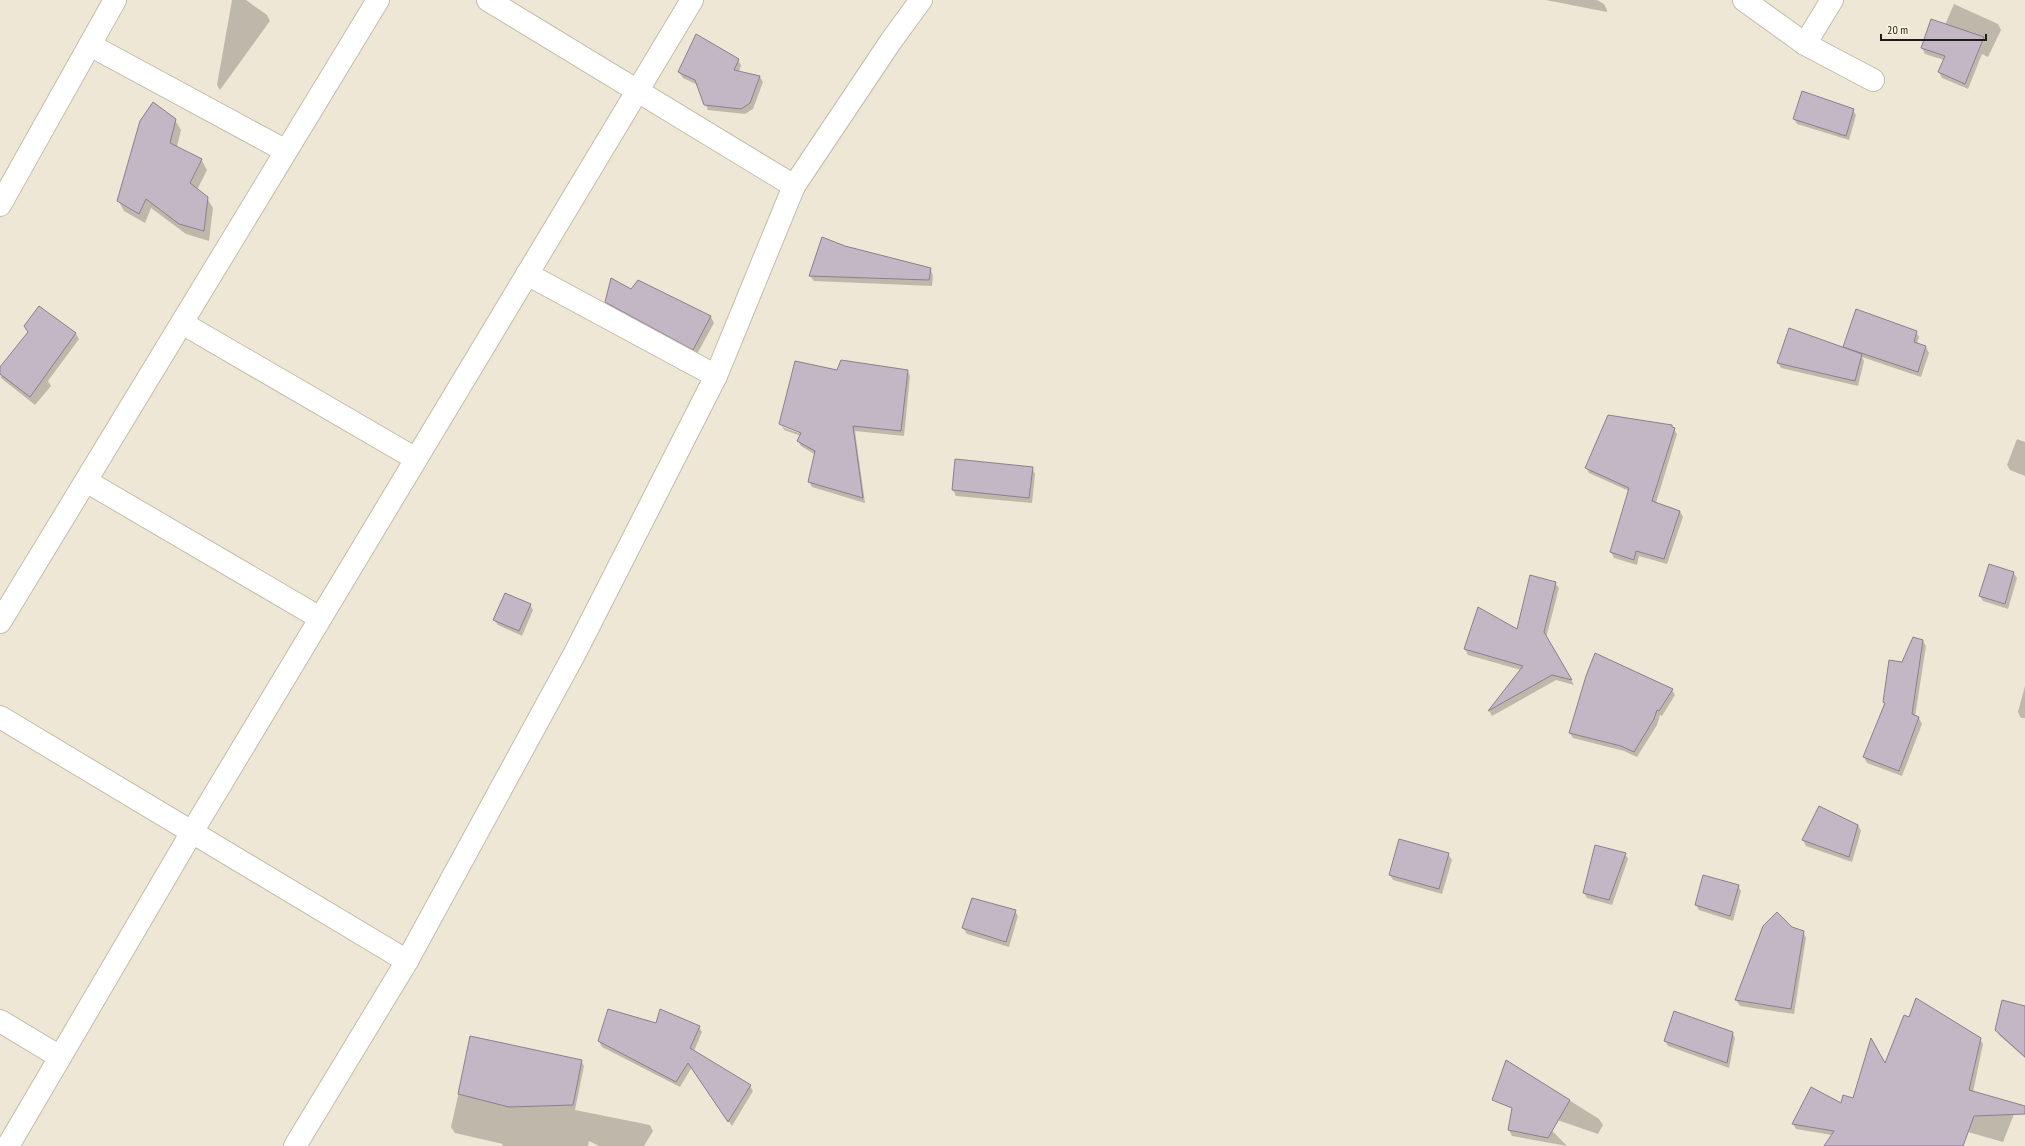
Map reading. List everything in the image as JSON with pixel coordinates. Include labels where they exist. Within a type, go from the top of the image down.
[{"type":"street","points":[[0,205],[115,0]]},
{"type":"street","points":[[0,622],[378,0]]},
{"type":"street","points":[[488,0],[794,186]]},
{"type":"street","points":[[8,1146],[192,832],[692,0]]},
{"type":"street","points":[[295,1146],[407,961],[575,653],[716,376],[794,186],[891,41],[921,0]]},
{"type":"street","points":[[1744,0],[1805,44],[1873,80]]},
{"type":"street","points":[[1805,44],[1832,0]]},
{"type":"street","points":[[90,45],[286,151]]},
{"type":"street","points":[[527,274],[716,376]]},
{"type":"street","points":[[182,323],[416,459]]},
{"type":"street","points":[[86,481],[320,618]]},
{"type":"street","points":[[0,717],[407,961]]},
{"type":"street","points":[[0,1020],[60,1057]]},
{"type":"building","points":[[1931,19],[1984,37],[1965,84],[1938,72],[1945,56],[1921,48]]},
{"type":"building","points":[[696,34],[739,59],[734,70],[760,76],[750,103],[741,109],[704,105],[695,80],[678,72]]},
{"type":"building","points":[[1802,91],[1854,109],[1846,136],[1793,119]]},
{"type":"building","points":[[153,102],[176,119],[170,143],[202,159],[190,183],[208,197],[204,231],[179,224],[146,199],[139,214],[117,201],[140,121]]},
{"type":"building","points":[[822,237],[845,246],[931,268],[929,280],[809,276]]},
{"type":"building","points":[[611,278],[631,289],[638,280],[711,316],[693,350],[605,302]]},
{"type":"building","points":[[39,306],[76,333],[30,397],[0,374],[0,367],[28,332],[24,326]]},
{"type":"building","points":[[1856,309],[1917,331],[1914,342],[1926,346],[1918,372],[1843,347]]},
{"type":"building","points":[[1789,328],[1862,354],[1855,381],[1777,363]]},
{"type":"building","points":[[841,360],[908,370],[901,431],[853,426],[863,498],[808,482],[815,451],[797,441],[801,433],[779,424],[795,361],[837,370]]},
{"type":"building","points":[[1608,415],[1672,425],[1672,427],[1675,428],[1652,501],[1680,511],[1664,559],[1636,551],[1634,560],[1610,552],[1629,488],[1585,468]]},
{"type":"building","points":[[955,459],[1033,467],[1029,498],[952,490]]},
{"type":"building","points":[[1989,564],[2014,572],[2005,604],[1979,596]]},
{"type":"building","points":[[1530,575],[1556,582],[1544,632],[1572,680],[1552,675],[1488,711],[1523,666],[1464,649],[1478,607],[1517,629]]},
{"type":"building","points":[[505,593],[531,604],[519,631],[493,620]]},
{"type":"building","points":[[1913,637],[1923,640],[1912,714],[1919,717],[1899,771],[1863,757],[1885,703],[1883,702],[1889,660],[1902,662]]},
{"type":"building","points":[[1595,653],[1673,689],[1659,711],[1657,710],[1654,719],[1634,752],[1621,746],[1569,733],[1586,676]]},
{"type":"building","points":[[1819,806],[1858,825],[1849,857],[1802,840]]},
{"type":"building","points":[[1399,839],[1449,853],[1439,889],[1389,875]]},
{"type":"building","points":[[1595,845],[1626,853],[1609,900],[1583,893]]},
{"type":"building","points":[[1703,875],[1739,885],[1730,916],[1695,905]]},
{"type":"building","points":[[972,898],[1016,910],[1006,942],[962,928]]},
{"type":"building","points":[[1777,912],[1792,927],[1804,931],[1791,1009],[1735,1000],[1763,926]]},
{"type":"building","points":[[1916,998],[1981,1038],[1969,1090],[2025,1106],[2025,1114],[1974,1116],[1963,1146],[1824,1146],[1834,1131],[1792,1124],[1811,1087],[1841,1103],[1843,1095],[1853,1098],[1871,1038],[1885,1063],[1904,1015],[1909,1017]]},
{"type":"building","points":[[2002,1000],[2025,1006],[2025,1057],[1995,1030]]},
{"type":"building","points":[[608,1009],[656,1023],[660,1009],[700,1026],[690,1048],[751,1085],[728,1122],[688,1063],[676,1082],[598,1041]]},
{"type":"building","points":[[1674,1011],[1733,1032],[1727,1063],[1664,1041]]},
{"type":"building","points":[[470,1036],[582,1060],[573,1105],[509,1107],[458,1094]]},
{"type":"building","points":[[1506,1060],[1570,1100],[1548,1138],[1508,1130],[1512,1108],[1492,1100]]}]
